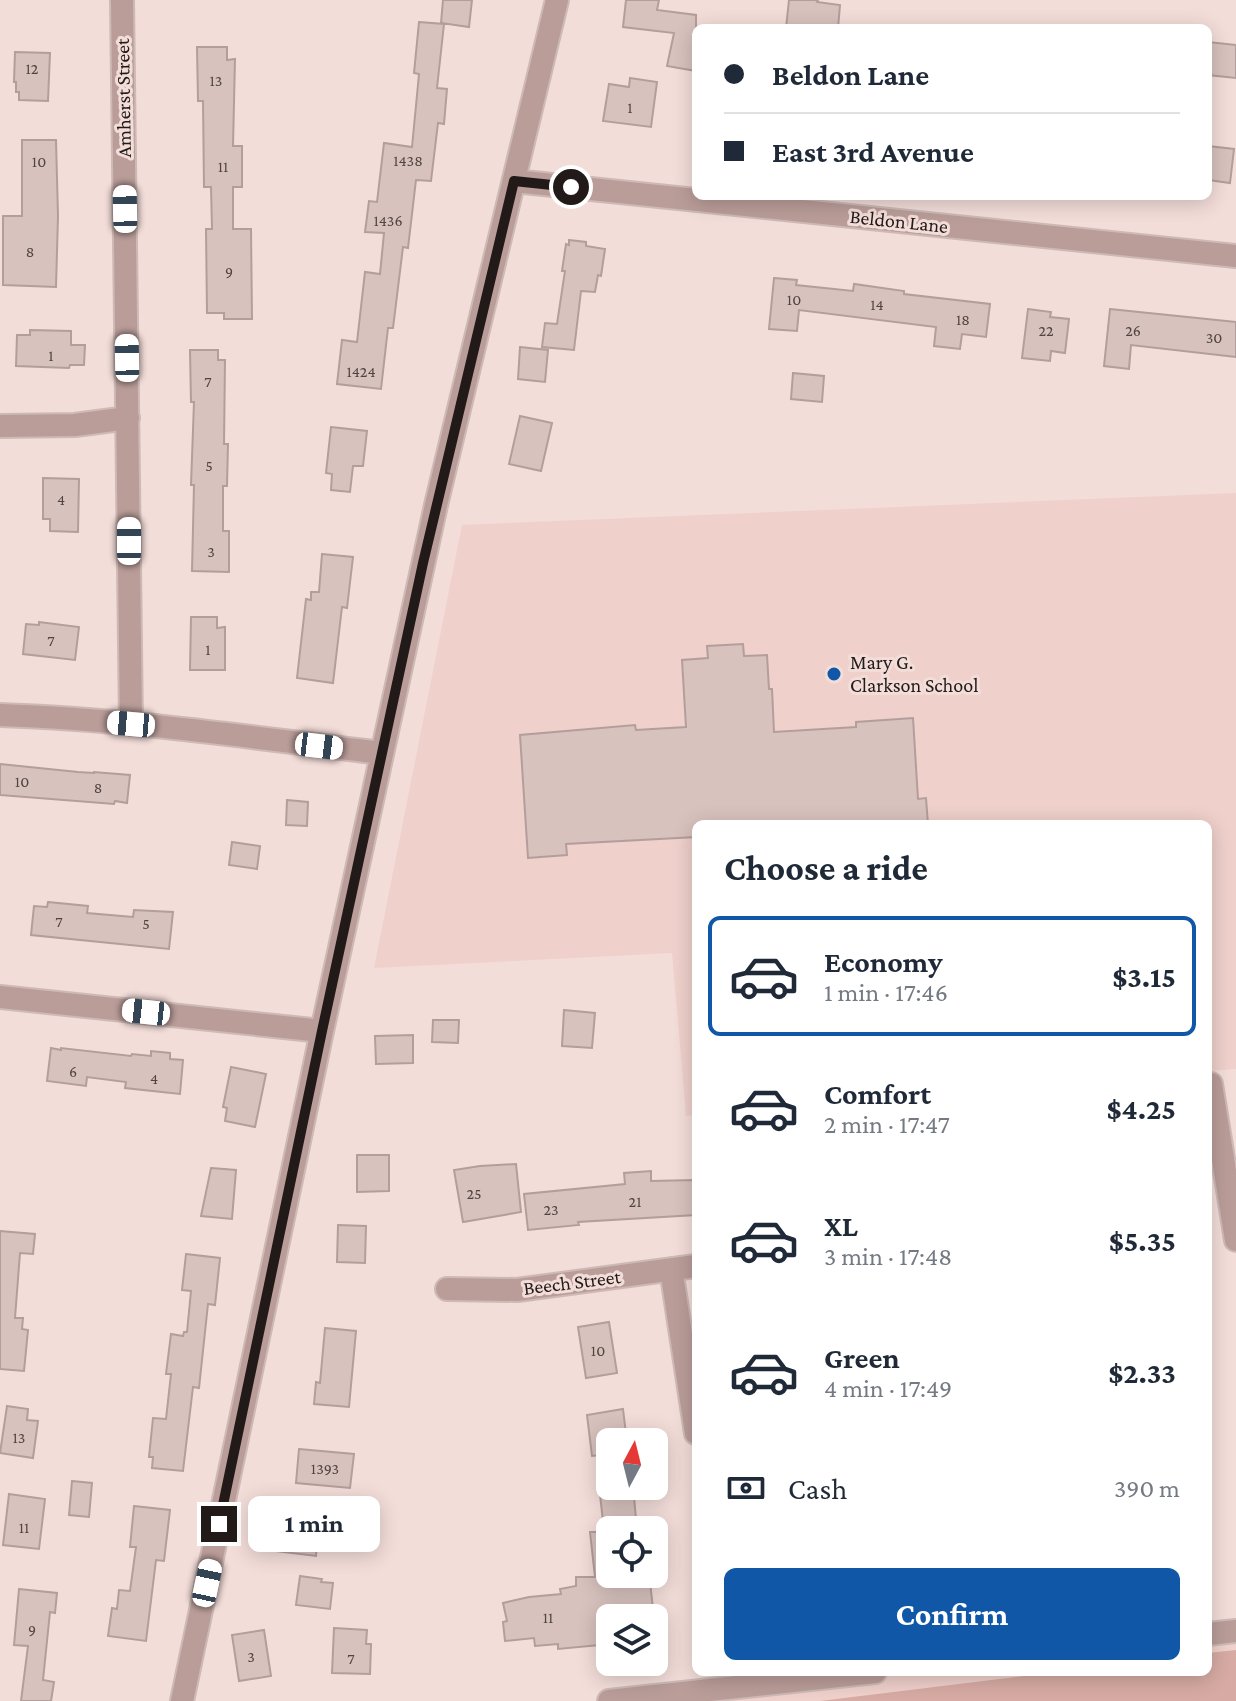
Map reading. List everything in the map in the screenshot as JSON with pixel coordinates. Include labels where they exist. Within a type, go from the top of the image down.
[{"type":"street","name":"Amherst Street","points":[[122,0],[131,724]]},
{"type":"street","points":[[182,1701],[436,505],[557,0]]},
{"type":"street","name":"Beldon Lane","points":[[514,181],[692,199]]},
{"type":"street","name":"Beldon Lane","points":[[697,200],[1236,256]]},
{"type":"street","points":[[0,426],[75,425],[128,418]]},
{"type":"street","points":[[0,715],[131,724],[382,753]]},
{"type":"street","points":[[0,997],[322,1031]]},
{"type":"street","points":[[1212,1090],[1236,1240]]},
{"type":"street","name":"Beech Street","points":[[447,1289],[517,1290],[692,1266]]},
{"type":"street","points":[[671,1269],[692,1407]]},
{"type":"street","points":[[1212,1634],[1236,1631]]},
{"type":"street","points":[[609,1701],[734,1679],[794,1676]]},
{"type":"shaded area","name":"Mary G. Clarkson School","points":[[1236,493],[1236,1069],[1212,1071],[1212,820],[692,820],[692,1115],[686,1116],[672,953],[374,968],[462,525]]},
{"type":"shaded area","points":[[1236,1631],[1236,1701],[610,1701],[838,1676],[1212,1676],[1212,1634]]},
{"type":"shaded area","points":[[1236,1650],[1236,1701],[820,1701],[1024,1676],[1212,1676],[1212,1653]]},
{"type":"building","points":[[443,0],[472,0],[469,27],[441,23]]},
{"type":"building","points":[[626,0],[659,0],[657,10],[696,15],[696,24],[692,24],[692,70],[667,66],[674,33],[623,27]]},
{"type":"building","points":[[789,0],[818,0],[840,5],[838,24],[786,24]]},
{"type":"building","points":[[419,22],[444,24],[437,88],[447,89],[444,124],[438,123],[431,181],[416,180],[408,248],[403,247],[393,328],[388,328],[381,389],[337,384],[342,340],[357,342],[365,272],[380,274],[384,233],[365,232],[369,201],[377,202],[384,143],[412,147],[419,74],[414,73]]},
{"type":"building","points":[[1212,42],[1236,45],[1236,78],[1212,75]]},
{"type":"building","points":[[197,47],[227,47],[227,60],[235,59],[233,146],[242,146],[242,187],[233,187],[233,229],[251,229],[252,319],[224,319],[224,313],[207,313],[206,229],[212,229],[211,187],[204,187],[203,101],[198,101]]},
{"type":"building","points":[[15,52],[50,53],[48,101],[19,100],[14,82]]},
{"type":"building","points":[[630,78],[657,82],[651,127],[603,121],[609,84],[629,87]]},
{"type":"building","points":[[22,140],[56,140],[56,287],[3,285],[3,216],[22,216]]},
{"type":"building","points":[[1212,146],[1234,149],[1230,183],[1212,181]]},
{"type":"building","points":[[569,240],[605,249],[601,276],[598,275],[595,292],[581,291],[574,350],[542,347],[545,323],[557,324],[565,271],[562,271]]},
{"type":"building","points":[[774,278],[797,280],[796,285],[853,291],[854,284],[904,291],[904,294],[990,304],[986,337],[962,334],[960,349],[934,346],[936,327],[799,310],[797,331],[769,329]]},
{"type":"building","points":[[1028,309],[1051,312],[1050,317],[1069,319],[1065,353],[1051,351],[1050,361],[1022,358]]},
{"type":"building","points":[[1110,309],[1236,322],[1236,357],[1131,345],[1129,369],[1104,366]]},
{"type":"building","points":[[30,330],[71,331],[71,345],[85,345],[84,365],[70,365],[69,368],[16,366],[17,335],[30,335]]},
{"type":"building","points":[[520,347],[548,350],[545,382],[518,379]]},
{"type":"building","points":[[190,350],[218,350],[218,360],[225,360],[224,444],[228,444],[227,486],[223,486],[223,531],[229,531],[229,572],[192,571],[194,402],[191,402]]},
{"type":"building","points":[[793,373],[824,376],[822,402],[791,399]]},
{"type":"building","points":[[520,416],[552,423],[541,471],[509,464]]},
{"type":"building","points":[[331,427],[367,431],[363,466],[353,466],[350,492],[331,490],[332,474],[326,473]]},
{"type":"building","points":[[43,478],[79,479],[78,532],[50,531],[50,519],[43,519]]},
{"type":"building","points":[[322,554],[353,557],[347,608],[342,607],[333,683],[297,678],[306,599],[311,600],[311,592],[319,592]]},
{"type":"building","points":[[191,617],[217,617],[217,628],[225,627],[225,670],[190,670]]},
{"type":"building","points":[[39,622],[79,627],[75,660],[23,654],[26,624],[39,625]]},
{"type":"building","points":[[743,644],[744,656],[767,655],[774,732],[856,727],[856,722],[913,718],[918,799],[926,798],[928,820],[692,820],[692,837],[566,844],[567,855],[528,858],[520,735],[635,725],[636,730],[686,727],[682,660],[708,658],[707,646]]},
{"type":"building","points":[[0,764],[130,775],[127,803],[0,795]]},
{"type":"building","points":[[287,800],[308,802],[307,826],[286,825]]},
{"type":"building","points":[[232,842],[260,846],[257,869],[229,865]]},
{"type":"building","points":[[48,902],[88,906],[87,913],[133,917],[134,910],[173,912],[169,949],[31,935],[34,906],[47,907]]},
{"type":"building","points":[[564,1010],[595,1013],[592,1048],[562,1046]]},
{"type":"building","points":[[433,1020],[459,1020],[458,1043],[432,1042]]},
{"type":"building","points":[[413,1035],[413,1063],[376,1064],[375,1036]]},
{"type":"building","points":[[51,1048],[131,1056],[151,1056],[151,1051],[170,1053],[170,1059],[183,1060],[180,1094],[125,1088],[126,1082],[87,1077],[86,1086],[47,1081]]},
{"type":"building","points":[[231,1067],[266,1074],[255,1127],[225,1121],[227,1108],[223,1107]]},
{"type":"building","points":[[357,1155],[389,1155],[389,1191],[357,1192]]},
{"type":"building","points":[[516,1164],[521,1212],[463,1222],[454,1170]]},
{"type":"building","points":[[211,1168],[236,1170],[232,1219],[201,1216]]},
{"type":"building","points":[[651,1171],[651,1181],[692,1180],[692,1215],[578,1222],[579,1225],[528,1230],[524,1194],[625,1184],[624,1173]]},
{"type":"building","points":[[338,1225],[366,1226],[365,1263],[337,1262]]},
{"type":"building","points":[[0,1231],[35,1234],[33,1254],[20,1253],[15,1318],[23,1318],[22,1329],[28,1330],[24,1371],[0,1369]]},
{"type":"building","points":[[186,1254],[220,1258],[215,1305],[208,1304],[199,1388],[193,1387],[183,1471],[152,1468],[153,1457],[149,1457],[153,1418],[166,1419],[171,1374],[166,1374],[171,1334],[183,1336],[187,1332],[191,1291],[182,1290]]},
{"type":"building","points":[[609,1322],[617,1373],[586,1378],[578,1327]]},
{"type":"building","points":[[325,1328],[356,1331],[349,1407],[314,1404],[316,1382],[320,1383]]},
{"type":"building","points":[[7,1406],[28,1409],[27,1420],[38,1421],[33,1458],[0,1453]]},
{"type":"building","points":[[623,1409],[625,1428],[596,1428],[596,1456],[592,1456],[587,1415]]},
{"type":"building","points":[[299,1449],[354,1454],[350,1488],[296,1483]]},
{"type":"building","points":[[72,1481],[92,1483],[89,1517],[69,1515]]},
{"type":"building","points":[[9,1494],[45,1499],[39,1549],[3,1545]]},
{"type":"building","points":[[601,1500],[634,1500],[636,1516],[602,1516]]},
{"type":"building","points":[[134,1506],[170,1510],[164,1561],[156,1560],[146,1641],[108,1636],[112,1608],[117,1609],[119,1590],[130,1591],[136,1547],[130,1547]]},
{"type":"building","points":[[268,1520],[299,1524],[298,1531],[318,1534],[316,1556],[266,1550]]},
{"type":"building","points":[[590,1532],[596,1532],[596,1588],[651,1588],[652,1604],[596,1604],[596,1645],[558,1649],[558,1644],[535,1646],[534,1638],[505,1641],[503,1622],[507,1621],[503,1603],[561,1594],[560,1589],[576,1586],[576,1577],[595,1577]]},
{"type":"building","points":[[300,1576],[333,1583],[330,1609],[296,1605]]},
{"type":"building","points":[[19,1589],[57,1593],[55,1613],[50,1612],[43,1680],[54,1682],[51,1701],[21,1701],[28,1646],[14,1645]]},
{"type":"building","points":[[334,1628],[367,1630],[366,1644],[371,1644],[370,1674],[332,1673]]},
{"type":"building","points":[[264,1630],[271,1676],[239,1681],[232,1635]]},
{"type":"place","name":"Mary G. Clarkson School","points":[[834,674]]},
{"type":"route","points":[[219,1524],[423,563],[514,181],[571,187]]}]
